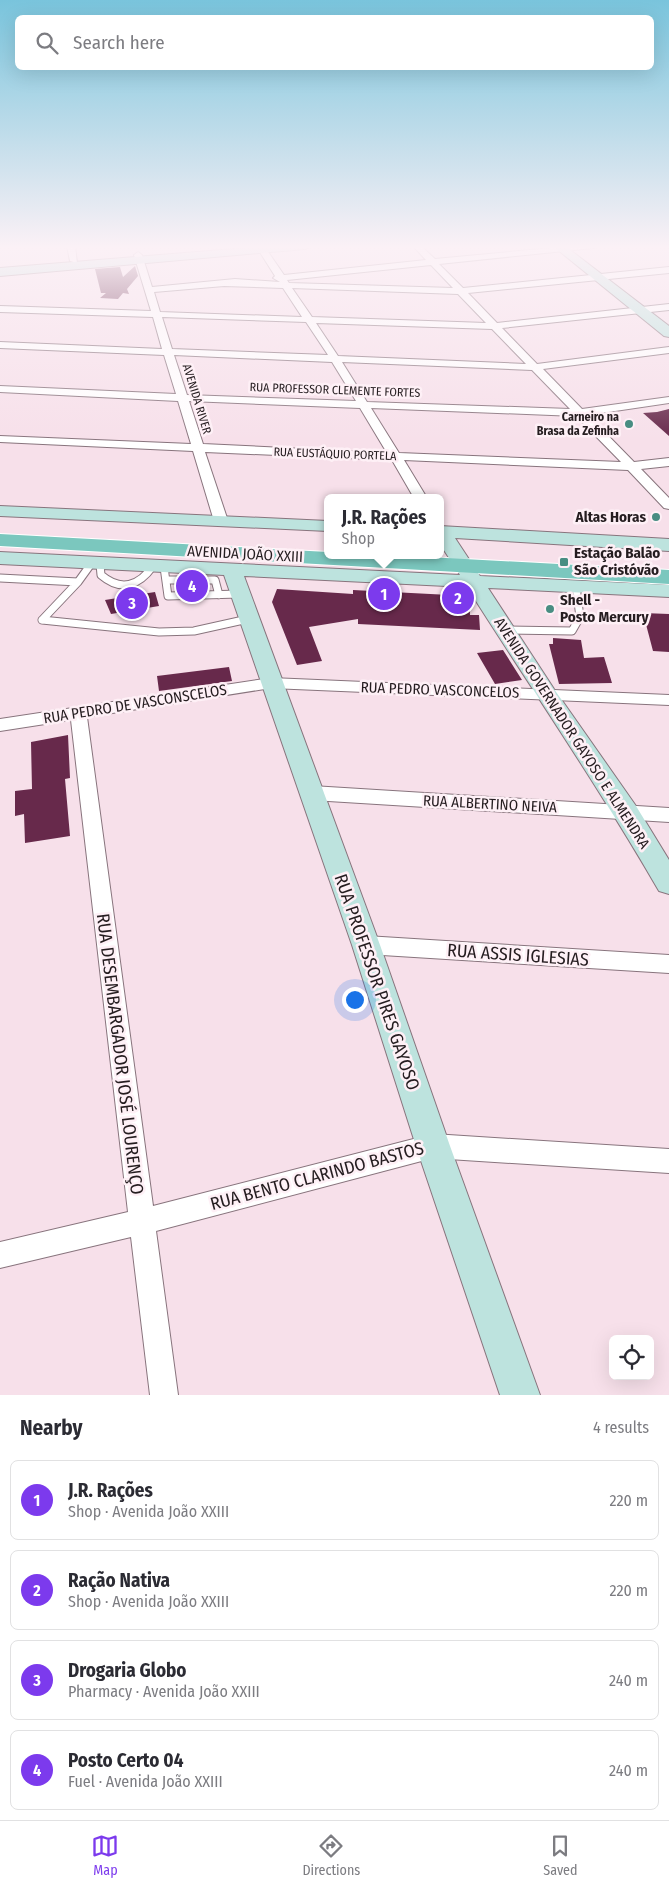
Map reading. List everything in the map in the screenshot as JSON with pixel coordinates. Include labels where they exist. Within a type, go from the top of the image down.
[{"type":"main road","name":"AVENIDA JOÃO XXIII","points":[[0,526],[324,543]]},
{"type":"main road","name":"AVENIDA JOÃO XXIII","points":[[0,540],[324,546]]},
{"type":"main road","name":"AVENIDA JOÃO XXIII","points":[[451,548],[669,561]]},
{"type":"main road","name":"AVENIDA JOÃO XXIII","points":[[451,548],[669,577]]},
{"type":"street","points":[[55,311],[494,326],[626,311]]},
{"type":"street","name":"AVENIDA RIVER","points":[[155,311],[184,398],[221,521]]},
{"type":"street","points":[[303,311],[336,360],[419,494]]},
{"type":"street","points":[[479,311],[633,466],[669,505]]},
{"type":"street","points":[[647,311],[669,333]]},
{"type":"street","points":[[649,311],[669,322]]},
{"type":"street","points":[[0,345],[534,367],[669,350]]},
{"type":"street","name":"RUA PROFESSOR CLEMENTE FORTES","points":[[0,389],[580,413],[669,400]]},
{"type":"street","name":"RUA EUSTÁQUIO PORTELA","points":[[0,439],[633,466],[669,462]]},
{"type":"street","points":[[0,510],[324,526]]},
{"type":"street","name":"AVENIDA JOÃO XXIII","points":[[451,548],[472,534],[669,545]]},
{"type":"street","name":"AVENIDA JOÃO XXIII","points":[[451,548],[576,587],[669,592]]},
{"type":"street","name":"AVENIDA GOVERNADOR GAYOSO E ALMENDRA","points":[[451,548],[546,694],[627,812],[669,883]]},
{"type":"street","name":"AVENIDA JOÃO XXIII","points":[[0,558],[95,564],[161,571],[235,595],[400,559]]},
{"type":"street","name":"RUA PROFESSOR PIRES GAYOSO","points":[[235,595],[271,683],[312,793],[520,1395]]},
{"type":"street","name":"RUA PEDRO VASCONCELOS","points":[[271,683],[669,700]]},
{"type":"street","name":"RUA PEDRO DE VASCONSCELOS","points":[[0,725],[271,683]]},
{"type":"street","name":"RUA DESEMBARGADOR JOSÉ LOURENÇO","points":[[78,713],[164,1395]]},
{"type":"street","name":"RUA ALBERTINO NEIVA","points":[[312,793],[669,815]]},
{"type":"street","name":"RUA ASSIS IGLESIAS","points":[[366,946],[669,964]]},
{"type":"street","name":"RUA BENTO CLARINDO BASTOS","points":[[0,1255],[141,1222],[433,1146],[669,1161]]},
{"type":"lane","points":[[95,564],[42,620],[159,632],[194,631],[235,595]]},
{"type":"lane","points":[[161,571],[168,596],[235,595]]},
{"type":"lane","points":[[0,578],[78,582]]},
{"type":"lane","points":[[505,630],[572,631],[580,617],[576,587]]},
{"type":"building","points":[[669,409],[669,436],[643,413]]},
{"type":"building","points":[[277,589],[353,594],[353,590],[469,596],[470,615],[479,615],[480,630],[358,624],[358,619],[309,627],[322,661],[297,665],[272,602]]},
{"type":"building","points":[[155,592],[159,606],[111,614],[105,600]]},
{"type":"building","points":[[643,613],[669,614],[669,652],[653,651]]},
{"type":"building","points":[[553,638],[581,640],[584,658],[604,657],[612,683],[559,684],[549,644],[553,644]]},
{"type":"building","points":[[503,650],[522,680],[495,684],[477,653]]},
{"type":"building","points":[[229,667],[232,681],[159,691],[157,676]]},
{"type":"building","points":[[68,735],[70,778],[65,779],[70,836],[25,843],[24,814],[15,816],[15,791],[32,789],[31,742]]},
{"type":"place","name":"Carneiro na Brasa da Zefinha","points":[[629,424]]},
{"type":"place","name":"Altas Horas","points":[[656,517]]},
{"type":"place","name":"Estação Balão São Cristóvão","points":[[564,562]]},
{"type":"place","name":"Posto Certo 04","points":[[192,586]]},
{"type":"place","name":"J.R. Rações","points":[[384,594]]},
{"type":"place","name":"Ração Nativa","points":[[458,598]]},
{"type":"place","name":"Drogaria Globo","points":[[132,603]]},
{"type":"place","name":"Shell - Posto Mercury","points":[[550,609]]}]
